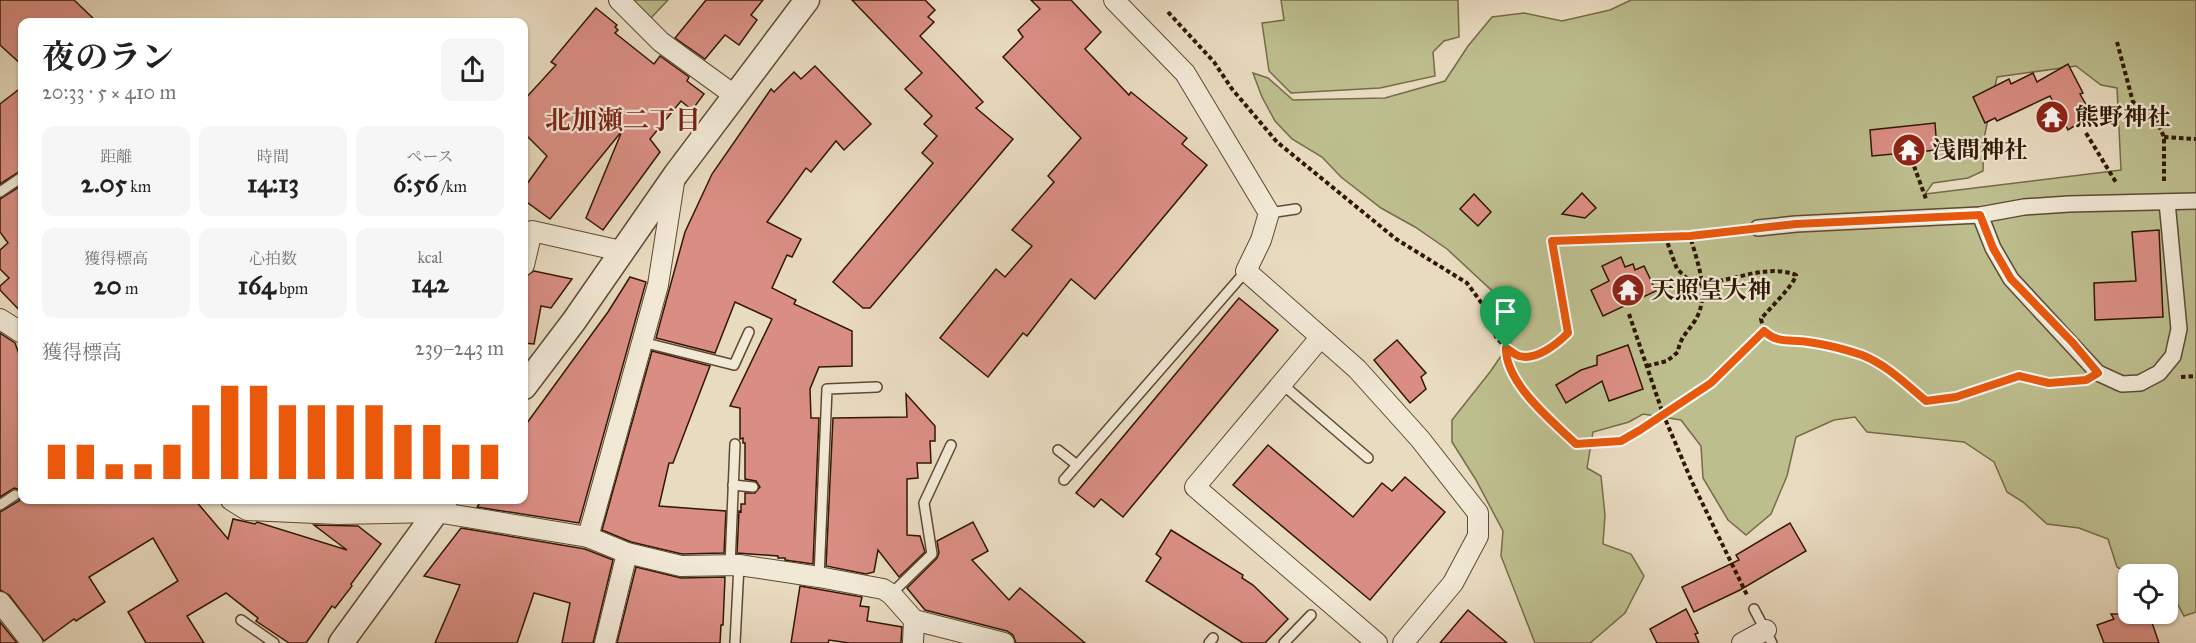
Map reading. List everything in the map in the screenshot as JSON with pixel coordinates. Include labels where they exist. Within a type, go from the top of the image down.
[{"type":"street","points":[[619,0],[661,42],[734,95]]},
{"type":"street","points":[[528,382],[574,321],[676,174],[807,0]]},
{"type":"street","points":[[1114,0],[1185,73],[1269,213],[1262,240],[1246,271],[1365,378],[1420,439],[1478,513],[1478,536],[1453,584],[1403,643]]},
{"type":"street","points":[[588,537],[658,285],[676,174]]},
{"type":"street","points":[[1980,215],[1993,248],[2011,279],[2073,343],[2098,373],[2122,384],[2140,383],[2158,373],[2173,356],[2180,329],[2165,201]]},
{"type":"street","points":[[1758,228],[1980,215],[2024,207],[2196,201]]},
{"type":"street","points":[[528,248],[532,231],[621,251]]},
{"type":"street","points":[[0,319],[18,330]]},
{"type":"street","points":[[1320,338],[1196,487],[1377,643]]},
{"type":"street","points":[[238,504],[248,510],[338,514],[441,506],[588,537],[627,552],[681,566],[735,566],[819,576],[883,589],[891,594],[914,620],[1004,643]]},
{"type":"street","points":[[341,643],[441,506]]},
{"type":"street","points":[[605,643],[627,552]]},
{"type":"street","points":[[0,602],[32,643]]},
{"type":"street","points":[[913,643],[914,620]]},
{"type":"street","points":[[1742,643],[1769,637]]},
{"type":"lane","points":[[0,192],[18,180]]},
{"type":"lane","points":[[1269,213],[1296,209]]},
{"type":"lane","points":[[1064,480],[1246,271]]},
{"type":"lane","points":[[642,342],[734,365],[749,332]]},
{"type":"lane","points":[[1282,384],[1368,458]]},
{"type":"lane","points":[[819,576],[827,389],[877,387]]},
{"type":"lane","points":[[735,444],[733,485],[735,643]]},
{"type":"lane","points":[[891,594],[932,554],[924,503],[951,446]]},
{"type":"lane","points":[[1058,450],[1077,465]]},
{"type":"lane","points":[[733,485],[753,487]]},
{"type":"lane","points":[[0,506],[15,495]]},
{"type":"lane","points":[[1754,609],[1769,637]]},
{"type":"lane","points":[[1284,643],[1311,615]]},
{"type":"lane","points":[[241,620],[274,643]]},
{"type":"path","points":[[1168,12],[1214,62],[1232,89],[1277,142],[1396,239],[1467,284],[1483,305],[1496,337],[1518,356],[1530,357],[1557,344],[1568,333],[1552,241],[1690,236],[1758,228]]},
{"type":"path","points":[[2117,42],[2133,102],[2156,119],[2164,137],[2165,201]]},
{"type":"path","points":[[2086,133],[2128,202]]},
{"type":"path","points":[[2164,137],[2196,139]]},
{"type":"path","points":[[1914,166],[1932,217]]},
{"type":"path","points":[[1665,236],[1677,269],[1692,284],[1762,273],[1786,272],[1796,275],[1795,282],[1775,301],[1761,319],[1764,331],[1772,338],[1785,342],[1807,342],[1861,355],[1886,367],[1926,401],[1956,397],[2019,376],[2049,383],[2086,380],[2098,373]]},
{"type":"path","points":[[1647,366],[1667,361],[1678,352],[1680,341],[1698,315],[1703,284],[1690,236]]},
{"type":"path","points":[[1629,314],[1663,414],[1692,482],[1754,609]]},
{"type":"path","points":[[1506,348],[1506,360],[1528,397],[1576,444],[1621,441],[1711,383],[1764,331]]},
{"type":"green space","points":[[633,0],[668,0],[651,18]]},
{"type":"green space","points":[[1281,0],[1458,0],[1459,37],[1444,41],[1433,52],[1435,76],[1380,88],[1291,93],[1269,71],[1262,23],[1284,20]]},
{"type":"green space","points":[[1631,0],[2196,0],[2196,612],[2184,616],[2178,605],[2178,564],[2118,564],[2118,568],[2108,539],[2079,528],[2047,524],[2023,502],[2007,492],[1994,462],[1964,442],[1867,432],[1855,417],[1834,420],[1796,437],[1787,476],[1771,514],[1746,535],[1728,520],[1703,478],[1701,446],[1681,420],[1643,414],[1629,422],[1593,432],[1587,468],[1601,476],[1605,515],[1603,544],[1631,554],[1644,576],[1625,613],[1590,643],[1535,643],[1501,556],[1503,531],[1476,480],[1452,442],[1452,420],[1514,337],[1503,301],[1447,249],[1415,227],[1381,208],[1341,177],[1322,157],[1292,139],[1275,121],[1262,97],[1253,73],[1268,78],[1293,100],[1385,98],[1445,81],[1468,46],[1492,17],[1524,13],[1562,21],[1610,10]],"holes":[[[2076,66],[2101,85],[2117,88],[2121,170],[1925,194],[1933,183],[1968,178],[1983,171],[1984,138],[1997,77]]]},
{"type":"building","points":[[0,0],[74,0],[93,18],[18,18],[18,61],[0,45]]},
{"type":"building","points":[[706,0],[763,0],[751,15],[757,20],[739,45],[725,35],[705,59],[675,38]]},
{"type":"building","points":[[852,0],[925,0],[935,10],[928,17],[934,22],[920,36],[983,102],[976,108],[1013,139],[870,308],[863,308],[833,282],[933,163],[922,153],[937,136],[924,124],[932,116],[905,89],[922,73]]},
{"type":"building","points":[[1031,0],[1071,0],[1101,32],[1085,49],[1129,95],[1131,92],[1187,138],[1182,144],[1207,165],[1095,299],[1071,279],[1027,336],[1023,333],[988,377],[940,338],[996,269],[1005,277],[1032,246],[1012,230],[1054,182],[1048,176],[1081,138],[1003,57],[1023,37],[1018,30],[1040,9]]},
{"type":"building","points":[[596,8],[617,25],[615,27],[618,30],[615,33],[654,64],[660,56],[689,77],[687,81],[704,94],[692,110],[681,101],[650,139],[660,152],[603,230],[586,218],[622,131],[550,219],[528,203],[528,182],[547,156],[528,137],[528,96],[556,65],[551,62]]},
{"type":"building","points":[[2068,64],[2083,93],[2080,94],[2092,115],[2068,130],[2050,96],[1997,121],[1995,118],[1985,123],[1973,97],[2009,79],[2011,84],[2033,73],[2037,82]]},
{"type":"building","points":[[815,66],[871,124],[844,150],[836,141],[811,172],[806,168],[767,222],[801,239],[792,257],[787,255],[772,288],[796,300],[794,304],[852,331],[852,366],[819,367],[810,389],[811,418],[819,418],[813,564],[785,560],[778,556],[737,553],[741,504],[745,504],[745,493],[755,493],[760,487],[756,481],[745,479],[745,443],[743,443],[743,438],[740,439],[740,408],[730,406],[772,319],[735,302],[715,353],[656,338],[685,232],[712,174],[771,89],[774,92],[794,72],[801,79]]},
{"type":"building","points":[[18,90],[18,173],[0,184],[0,104]]},
{"type":"building","points":[[1935,123],[1937,150],[1872,156],[1870,130]]},
{"type":"building","points":[[18,188],[18,309],[0,290],[0,286],[9,278],[0,269],[0,250],[8,243],[0,232],[0,199]]},
{"type":"building","points":[[1582,193],[1596,208],[1585,218],[1562,214]]},
{"type":"building","points":[[1474,194],[1491,212],[1478,226],[1460,209]]},
{"type":"building","points":[[2159,230],[2163,317],[2095,320],[2094,283],[2136,281],[2132,232]]},
{"type":"building","points":[[1621,257],[1625,267],[1633,264],[1635,270],[1644,266],[1656,291],[1603,316],[1591,290],[1609,281],[1602,266]]},
{"type":"building","points":[[534,271],[572,279],[551,308],[541,306],[534,344],[528,343],[528,275]]},
{"type":"building","points":[[630,277],[646,282],[579,523],[477,507],[479,504],[528,504],[528,422],[608,312]]},
{"type":"building","points":[[1239,298],[1278,330],[1123,517],[1101,499],[1094,507],[1076,493]]},
{"type":"building","points":[[0,333],[15,343],[18,351],[18,489],[14,488],[0,497]]},
{"type":"building","points":[[1397,340],[1426,373],[1421,377],[1426,389],[1410,403],[1374,360]]},
{"type":"building","points":[[1628,345],[1643,389],[1609,401],[1602,381],[1566,403],[1556,385],[1581,370],[1597,365],[1597,356]]},
{"type":"building","points":[[652,351],[710,366],[673,463],[669,463],[659,506],[726,511],[724,553],[682,554],[631,542],[602,530]]},
{"type":"building","points":[[906,394],[935,426],[935,441],[930,441],[931,463],[917,463],[918,478],[907,479],[907,535],[920,536],[925,552],[899,577],[878,550],[874,572],[866,574],[826,566],[833,418],[907,417]]},
{"type":"building","points":[[1268,445],[1353,517],[1382,483],[1392,491],[1405,477],[1445,512],[1370,600],[1233,485]]},
{"type":"building","points":[[18,502],[18,504],[198,504],[228,539],[233,519],[255,524],[257,522],[347,550],[314,525],[358,526],[381,544],[351,584],[352,586],[335,608],[332,606],[306,643],[289,643],[256,621],[258,618],[226,593],[187,616],[204,643],[146,643],[128,612],[178,581],[153,538],[89,577],[105,602],[76,621],[74,619],[44,641],[9,595],[0,590],[0,512]]},
{"type":"building","points":[[973,522],[988,551],[972,560],[1009,600],[1020,588],[1085,643],[1016,643],[1013,635],[1007,631],[925,610],[907,588],[937,558],[939,553],[937,541]]},
{"type":"building","points":[[1790,523],[1806,551],[1740,590],[1694,612],[1682,587],[1739,560],[1736,555]]},
{"type":"building","points":[[461,528],[585,549],[613,560],[593,643],[562,643],[570,603],[534,593],[517,643],[435,643],[460,585],[424,576]]},
{"type":"building","points":[[1171,530],[1243,575],[1242,578],[1253,585],[1288,619],[1265,643],[1243,643],[1146,581],[1161,558],[1156,554]]},
{"type":"building","points":[[636,567],[681,578],[725,577],[720,643],[617,643]]},
{"type":"building","points":[[800,586],[862,597],[860,606],[869,607],[867,621],[902,627],[901,643],[849,643],[829,640],[828,643],[791,643]]},
{"type":"building","points":[[1686,609],[1698,633],[1695,634],[1699,643],[1657,643],[1650,629]]},
{"type":"building","points":[[1468,610],[1507,643],[1440,643]]},
{"type":"building","points":[[2111,614],[2118,614],[2118,624],[2152,624],[2159,643],[2104,643],[2097,625],[2114,619]]},
{"type":"building","points":[[0,622],[17,643],[0,643]]},
{"type":"place","name":"熊野神社","points":[[2052,117]]},
{"type":"place","name":"浅間神社","points":[[1909,150]]},
{"type":"place","name":"天照皇大神","points":[[1628,290]]},
{"type":"district","name":"北加瀬二丁目","points":[[623,120]]},
{"type":"route","points":[[1980,215],[1993,248],[2011,279],[2073,343],[2098,373],[2086,380],[2049,383],[2019,376],[1956,397],[1926,401],[1886,367],[1861,355],[1807,342],[1785,342],[1772,338],[1764,331],[1711,383],[1640,430],[1621,441],[1576,444],[1528,397],[1506,360],[1506,348],[1518,356],[1530,357],[1557,344],[1568,333],[1552,241],[1690,236],[1796,224],[1980,215]]}]
